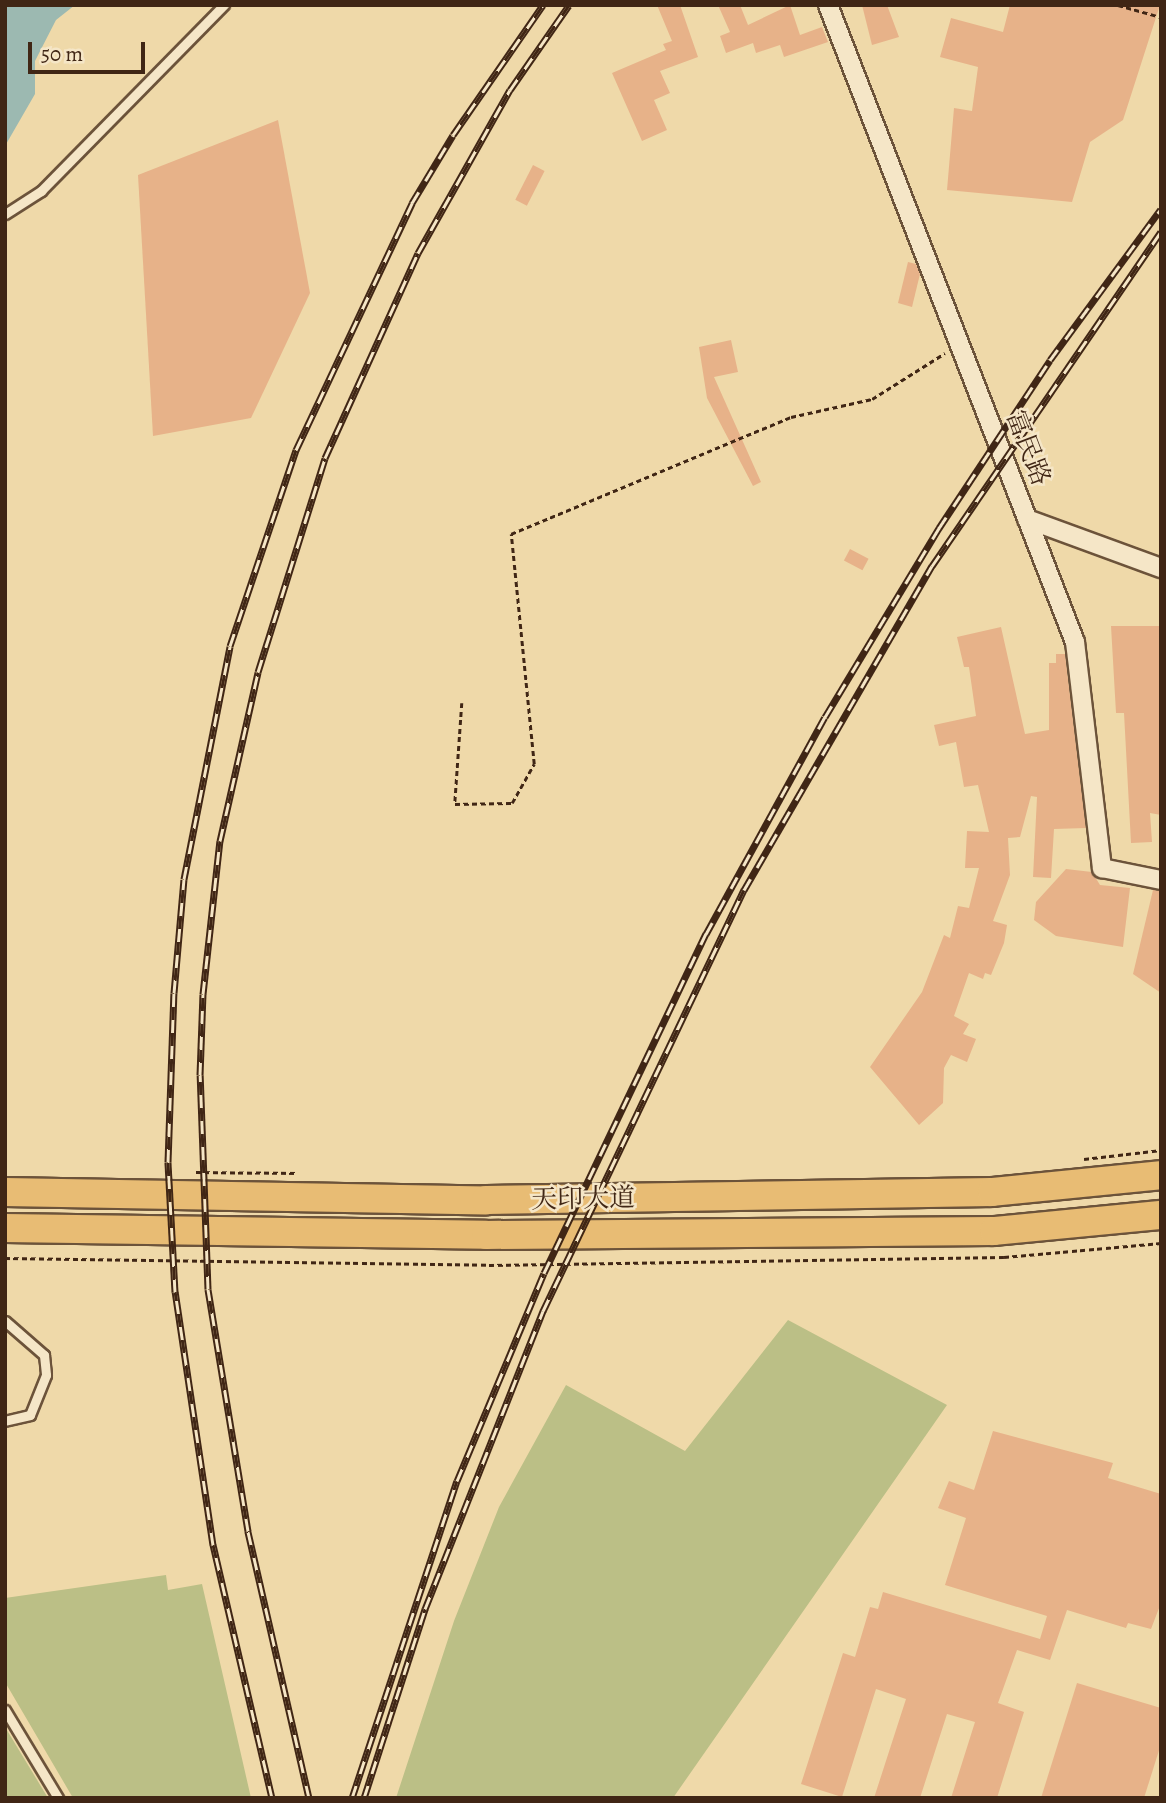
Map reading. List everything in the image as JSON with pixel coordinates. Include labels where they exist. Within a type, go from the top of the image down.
[{"type":"main road","name":"天印大道","points":[[5,1192],[486,1200],[992,1192],[1161,1175]]},
{"type":"main road","name":"天印大道","points":[[5,1228],[486,1235],[994,1231],[1161,1215]]},
{"type":"street","name":"富民路","points":[[828,5],[1075,642],[1102,868],[1161,880]]},
{"type":"street","points":[[1027,519],[1161,568]]},
{"type":"lane","points":[[5,214],[41,191],[224,5]]},
{"type":"lane","points":[[5,1321],[44,1355],[46,1375],[30,1415],[5,1421]]},
{"type":"lane","points":[[5,1710],[58,1798]]},
{"type":"path","points":[[1118,5],[1161,17]]},
{"type":"path","points":[[462,704],[455,804],[512,803],[534,764],[512,534],[791,417],[872,400],[960,344]]},
{"type":"path","points":[[1074,1160],[1161,1150]]},
{"type":"path","points":[[194,1172],[302,1174]]},
{"type":"path","points":[[5,1258],[489,1265],[991,1258],[1161,1243]]},
{"type":"green space","points":[[788,1320],[947,1405],[673,1798],[396,1798],[454,1621],[499,1507],[566,1385],[685,1451]]},
{"type":"green space","points":[[166,1575],[168,1590],[202,1584],[251,1798],[73,1798],[5,1682],[5,1598]]},
{"type":"green space","points":[[5,1727],[48,1798],[5,1798]]},
{"type":"water","points":[[5,5],[75,5],[56,20],[35,61],[35,94],[5,146]]},
{"type":"building","points":[[657,5],[680,5],[698,57],[660,71],[670,93],[654,100],[667,130],[642,141],[612,73],[666,50],[663,44],[672,41]]},
{"type":"building","points":[[718,5],[740,5],[748,25],[790,5],[800,35],[822,27],[828,42],[784,57],[780,45],[756,53],[753,43],[726,53],[720,36],[730,32]]},
{"type":"building","points":[[862,5],[887,5],[899,37],[872,45]]},
{"type":"building","points":[[1010,5],[1160,5],[1123,120],[1090,142],[1072,202],[947,190],[954,108],[972,111],[978,67],[940,57],[951,18],[1003,32]]},
{"type":"building","points":[[278,120],[310,293],[251,418],[153,436],[138,175]]},
{"type":"building","points":[[533,165],[545,171],[527,206],[515,200]]},
{"type":"building","points":[[908,262],[916,264],[920,274],[912,307],[898,303]]},
{"type":"building","points":[[731,340],[738,372],[714,377],[761,482],[753,486],[707,398],[699,347]]},
{"type":"building","points":[[850,549],[869,559],[862,570],[844,560]]},
{"type":"building","points":[[1111,626],[1161,626],[1161,815],[1150,813],[1152,842],[1131,843],[1124,713],[1116,713]]},
{"type":"building","points":[[1001,627],[1025,734],[1049,730],[1049,663],[1056,663],[1056,654],[1065,654],[1086,828],[1054,829],[1051,878],[1033,877],[1037,797],[1031,796],[1020,837],[1008,838],[1010,875],[993,921],[1007,925],[1004,943],[991,975],[985,973],[983,979],[969,973],[954,1016],[969,1024],[963,1034],[976,1039],[967,1062],[951,1055],[944,1068],[943,1103],[919,1125],[870,1067],[922,992],[944,935],[950,938],[958,906],[969,908],[979,868],[965,868],[967,831],[989,832],[978,785],[964,787],[956,742],[939,746],[934,725],[976,716],[969,667],[964,667],[957,637]]},
{"type":"building","points":[[1066,869],[1092,872],[1100,885],[1130,888],[1123,947],[1056,936],[1034,920],[1036,902]]},
{"type":"building","points":[[1153,890],[1161,891],[1161,993],[1133,974]]},
{"type":"building","points":[[993,1431],[1113,1463],[1108,1478],[1161,1494],[1161,1603],[1151,1629],[1128,1623],[1126,1628],[1067,1610],[1050,1660],[1017,1650],[998,1703],[1024,1712],[997,1798],[951,1798],[975,1722],[947,1714],[920,1798],[874,1798],[906,1699],[876,1689],[842,1797],[801,1784],[843,1653],[855,1657],[870,1607],[878,1609],[883,1592],[1040,1639],[1047,1616],[945,1585],[966,1518],[938,1508],[949,1481],[974,1490]]},
{"type":"building","points":[[1077,1683],[1161,1708],[1161,1744],[1144,1798],[1041,1798]]},
{"type":"railway","points":[[272,1798],[213,1545],[175,1292],[168,1162],[174,993],[184,879],[230,646],[296,450],[412,203],[453,135],[543,5]]},
{"type":"railway","points":[[309,1798],[248,1531],[208,1289],[200,1075],[203,994],[220,841],[258,672],[325,458],[418,253],[510,90],[569,5]]},
{"type":"railway","points":[[352,1798],[457,1481],[544,1273],[706,934],[825,717],[939,528],[1050,360],[1161,209]]},
{"type":"railway","points":[[364,1798],[425,1609],[543,1311],[744,890],[932,566],[1161,232]]}]
